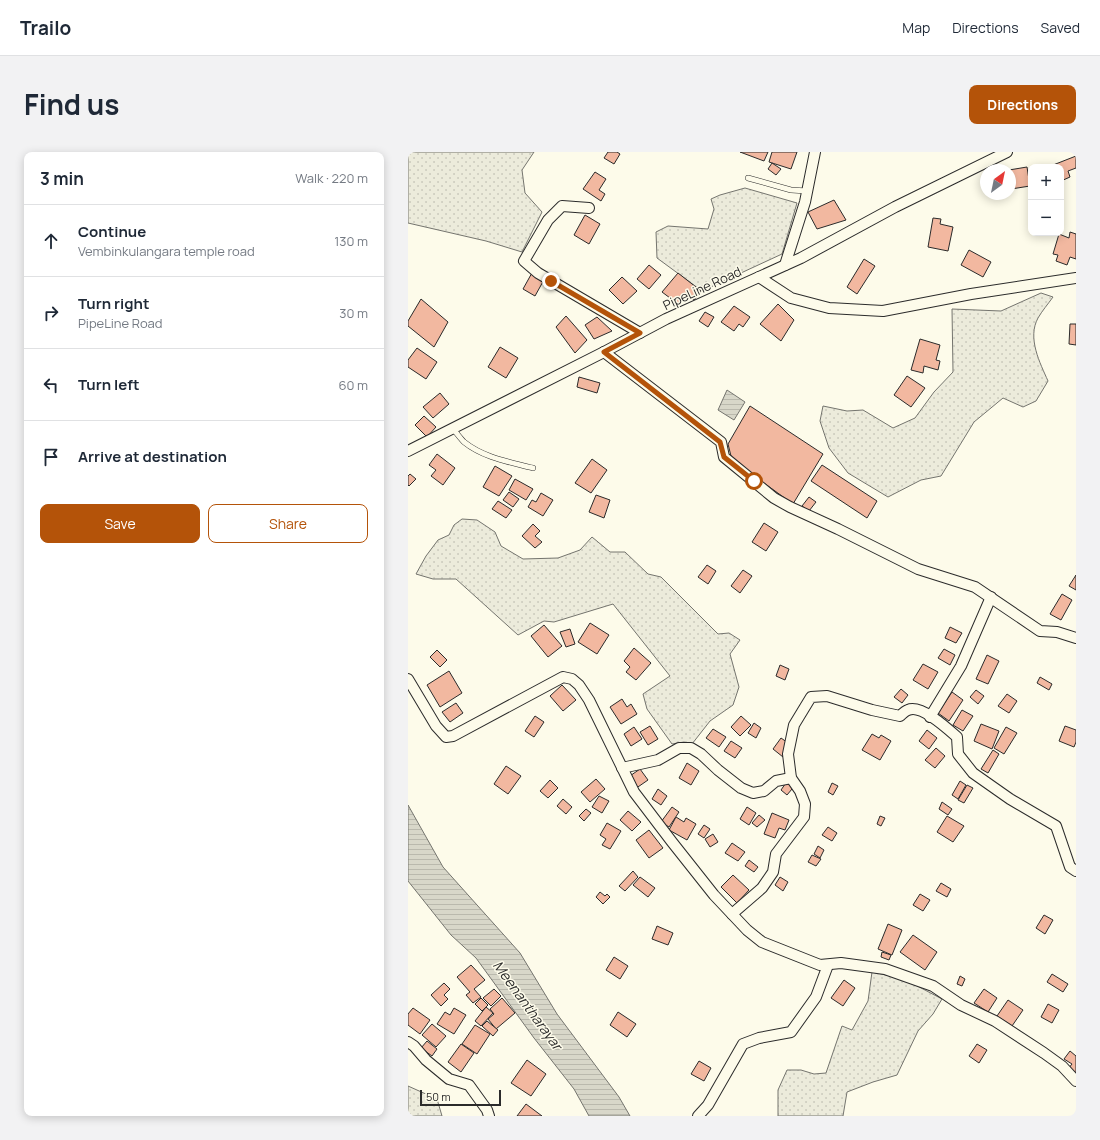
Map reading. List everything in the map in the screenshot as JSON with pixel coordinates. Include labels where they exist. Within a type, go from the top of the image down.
[{"type":"street","points":[[785,265],[805,202],[815,152]]},
{"type":"street","name":"PipeLine Road","points":[[408,451],[666,319],[785,265],[895,207],[1007,152]]},
{"type":"street","points":[[590,208],[562,206],[548,220],[524,262],[538,273],[640,333]]},
{"type":"street","points":[[759,277],[791,298],[830,308],[883,311],[971,294],[1076,278]]},
{"type":"street","points":[[604,352],[720,442],[724,457],[774,498],[918,569],[975,587],[1040,631],[1057,632],[1076,638]]},
{"type":"street","points":[[930,716],[961,666],[991,597]]},
{"type":"street","points":[[408,679],[436,726],[446,737],[453,736],[563,677],[572,679],[579,685],[589,700],[634,792],[714,895],[747,930],[762,942],[820,966],[841,964],[885,969],[933,986],[961,1005],[995,1021],[1038,1049],[1062,1066],[1076,1081]]},
{"type":"street","points":[[732,914],[762,888],[773,872],[776,854],[804,817],[805,804],[800,791],[791,778],[788,754],[794,725],[812,697],[827,696],[872,710],[900,716],[908,709],[917,709],[941,723],[957,737],[958,754],[973,773],[1010,799],[1056,826],[1070,867],[1076,871]]},
{"type":"street","points":[[622,768],[658,760],[679,748],[691,748],[701,754],[741,788],[753,793],[764,791],[776,781],[791,778]]},
{"type":"street","points":[[698,1116],[708,1105],[743,1044],[759,1038],[792,1032],[816,997],[828,965]]},
{"type":"street","points":[[408,1042],[414,1046],[426,1060],[449,1079],[469,1085],[487,1110],[489,1116]]},
{"type":"lane","points":[[748,178],[791,190],[807,191]]},
{"type":"lane","points":[[452,428],[464,441],[480,452],[501,460],[533,468]]},
{"type":"shaded area","points":[[408,152],[534,152],[522,170],[525,193],[542,212],[522,252],[486,241],[408,223]]},
{"type":"shaded area","points":[[745,188],[797,203],[782,254],[702,291],[657,258],[656,232],[668,226],[708,229],[714,209],[711,199]]},
{"type":"shaded area","points":[[1041,293],[1053,297],[1038,318],[1035,326],[1034,342],[1048,381],[1036,401],[1023,407],[1003,398],[974,422],[941,476],[921,480],[888,497],[848,473],[829,448],[820,421],[823,406],[847,411],[863,410],[893,428],[915,418],[934,392],[953,372],[952,309],[1001,311]]},
{"type":"shaded area","points":[[462,519],[477,520],[495,532],[501,546],[523,559],[558,558],[580,550],[592,537],[610,552],[625,552],[648,574],[661,577],[718,634],[729,633],[740,640],[730,654],[739,687],[733,705],[710,721],[692,744],[684,742],[672,744],[647,709],[643,694],[670,676],[613,604],[554,622],[544,621],[518,635],[456,579],[433,579],[416,574],[426,556],[438,540],[449,535],[454,525]]},
{"type":"shaded area","points":[[872,972],[904,979],[942,999],[933,1014],[918,1031],[897,1075],[847,1092],[843,1116],[778,1116],[778,1090],[787,1070],[801,1070],[814,1074],[826,1073],[842,1026],[852,1030],[868,1001]]},
{"type":"shaded area","points":[[408,1086],[437,1099],[442,1116],[408,1116]]},
{"type":"water","points":[[727,390],[745,402],[734,420],[718,410]]},
{"type":"water","name":"Meenantharayar","points":[[408,805],[443,867],[520,953],[557,1014],[619,1097],[630,1116],[589,1116],[574,1089],[534,1038],[476,958],[451,935],[408,881]]},
{"type":"building","points":[[608,152],[617,152],[620,154],[614,164],[604,158]]},
{"type":"building","points":[[740,152],[768,152],[764,161]]},
{"type":"building","points":[[772,152],[797,152],[791,169],[769,162]]},
{"type":"building","points":[[1076,156],[1076,168],[1068,171],[1070,177],[1064,180],[1064,164],[1056,164]]},
{"type":"building","points":[[772,163],[781,169],[776,175],[768,169]]},
{"type":"building","points":[[1027,167],[1028,186],[1016,188],[1016,169]]},
{"type":"building","points":[[595,172],[606,179],[599,190],[605,194],[601,201],[583,189]]},
{"type":"building","points":[[834,200],[846,220],[817,229],[808,212]]},
{"type":"building","points":[[585,215],[600,224],[589,244],[574,235]]},
{"type":"building","points":[[933,218],[941,219],[940,224],[953,227],[948,251],[928,247]]},
{"type":"building","points":[[1070,232],[1076,234],[1076,259],[1070,257],[1067,265],[1056,261],[1058,255],[1053,254],[1058,236],[1069,238]]},
{"type":"building","points":[[969,250],[991,262],[983,277],[961,265]]},
{"type":"building","points":[[864,259],[875,266],[857,294],[847,287]]},
{"type":"building","points":[[649,265],[661,275],[649,289],[637,279]]},
{"type":"building","points":[[533,271],[545,278],[535,296],[523,289]]},
{"type":"building","points":[[678,273],[701,291],[694,300],[686,293],[678,304],[662,292]]},
{"type":"building","points":[[622,277],[637,291],[623,304],[609,290]]},
{"type":"building","points":[[421,299],[448,322],[434,347],[408,326],[408,321]]},
{"type":"building","points":[[778,304],[794,320],[781,341],[760,324]]},
{"type":"building","points":[[734,306],[750,317],[743,327],[739,324],[734,331],[721,322]]},
{"type":"building","points":[[705,312],[714,317],[708,327],[699,321]]},
{"type":"building","points":[[566,316],[587,340],[575,353],[556,327]]},
{"type":"building","points":[[597,317],[612,331],[594,339],[585,325]]},
{"type":"building","points":[[1070,324],[1076,324],[1076,345],[1069,344]]},
{"type":"building","points":[[920,339],[940,345],[936,360],[940,361],[938,370],[924,366],[923,373],[911,370]]},
{"type":"building","points":[[500,347],[518,358],[506,378],[488,367]]},
{"type":"building","points":[[417,348],[437,362],[426,379],[408,367],[408,360]]},
{"type":"building","points":[[907,376],[925,388],[911,407],[894,395]]},
{"type":"building","points":[[579,377],[600,383],[597,393],[577,387]]},
{"type":"building","points":[[440,393],[449,404],[433,418],[423,407]]},
{"type":"building","points":[[750,406],[823,454],[793,504],[732,460],[728,444]]},
{"type":"building","points":[[424,416],[436,427],[427,437],[415,425]]},
{"type":"building","points":[[437,454],[455,468],[443,485],[431,476],[436,470],[429,465]]},
{"type":"building","points":[[592,459],[607,470],[591,493],[575,483]]},
{"type":"building","points":[[822,465],[877,501],[867,518],[811,481]]},
{"type":"building","points":[[495,466],[512,476],[499,496],[483,487]]},
{"type":"building","points":[[410,474],[416,479],[409,486],[408,476]]},
{"type":"building","points":[[515,479],[533,489],[526,500],[509,490]]},
{"type":"building","points":[[509,492],[519,499],[513,507],[503,500]]},
{"type":"building","points":[[541,493],[553,500],[543,516],[528,507],[532,500],[536,502]]},
{"type":"building","points":[[596,495],[610,500],[604,518],[589,512]]},
{"type":"building","points":[[809,497],[816,502],[809,511],[802,506]]},
{"type":"building","points":[[498,501],[512,510],[506,518],[492,509]]},
{"type":"building","points":[[764,523],[778,532],[766,551],[752,542]]},
{"type":"building","points":[[533,524],[540,531],[535,536],[542,542],[535,548],[522,536]]},
{"type":"building","points":[[707,565],[716,571],[708,584],[698,577]]},
{"type":"building","points":[[743,570],[752,576],[740,593],[731,586]]},
{"type":"building","points":[[1076,575],[1076,590],[1069,586]]},
{"type":"building","points":[[1062,594],[1072,600],[1061,620],[1050,614]]},
{"type":"building","points":[[590,623],[609,635],[597,654],[578,642]]},
{"type":"building","points":[[544,625],[562,646],[548,657],[531,636]]},
{"type":"building","points":[[950,627],[962,633],[956,643],[945,638]]},
{"type":"building","points":[[570,629],[575,644],[566,647],[560,632]]},
{"type":"building","points":[[634,648],[651,663],[636,680],[626,672],[630,667],[624,661]]},
{"type":"building","points":[[944,649],[955,655],[950,665],[938,658]]},
{"type":"building","points":[[437,650],[447,660],[440,667],[430,657]]},
{"type":"building","points":[[987,655],[999,661],[988,684],[976,679]]},
{"type":"building","points":[[923,664],[938,672],[928,689],[913,680]]},
{"type":"building","points":[[780,665],[789,669],[785,680],[776,676]]},
{"type":"building","points":[[449,671],[462,693],[440,707],[427,685]]},
{"type":"building","points":[[1040,677],[1052,684],[1049,690],[1037,683]]},
{"type":"building","points":[[562,685],[576,700],[563,711],[550,696]]},
{"type":"building","points":[[901,689],[908,695],[902,703],[894,697]]},
{"type":"building","points":[[976,690],[984,696],[978,704],[970,697]]},
{"type":"building","points":[[952,692],[963,700],[949,721],[938,713]]},
{"type":"building","points":[[1007,694],[1017,701],[1009,713],[998,706]]},
{"type":"building","points":[[622,699],[627,707],[631,704],[637,714],[621,724],[610,707]]},
{"type":"building","points":[[456,703],[463,713],[450,722],[442,712]]},
{"type":"building","points":[[962,710],[973,716],[963,731],[953,725]]},
{"type":"building","points":[[535,716],[544,722],[534,737],[525,731]]},
{"type":"building","points":[[741,716],[751,725],[740,736],[731,727]]},
{"type":"building","points":[[754,723],[761,728],[756,738],[748,733]]},
{"type":"building","points":[[981,724],[999,731],[992,749],[974,741]]},
{"type":"building","points":[[650,726],[658,739],[648,745],[640,732]]},
{"type":"building","points":[[1065,726],[1076,730],[1076,742],[1074,747],[1059,741]]},
{"type":"building","points":[[634,727],[642,739],[631,746],[624,734]]},
{"type":"building","points":[[1006,727],[1017,733],[1004,754],[994,748]]},
{"type":"building","points":[[713,729],[726,737],[719,747],[706,738]]},
{"type":"building","points":[[927,730],[937,738],[929,749],[919,741]]},
{"type":"building","points":[[872,734],[879,738],[881,735],[891,741],[880,760],[862,750]]},
{"type":"building","points":[[781,738],[791,745],[783,757],[773,749]]},
{"type":"building","points":[[731,741],[742,748],[735,758],[724,751]]},
{"type":"building","points":[[936,748],[945,756],[935,768],[925,760]]},
{"type":"building","points":[[993,750],[999,754],[988,773],[981,769]]},
{"type":"building","points":[[687,763],[699,771],[691,785],[679,778]]},
{"type":"building","points":[[506,766],[521,776],[508,794],[494,784]]},
{"type":"building","points":[[640,769],[648,780],[635,789],[627,778]]},
{"type":"building","points":[[790,777],[797,783],[787,795],[781,790]]},
{"type":"building","points":[[596,779],[605,789],[590,802],[581,792]]},
{"type":"building","points":[[550,780],[558,788],[548,798],[540,791]]},
{"type":"building","points":[[960,781],[966,785],[958,799],[952,795]]},
{"type":"building","points":[[832,783],[838,786],[833,795],[828,792]]},
{"type":"building","points":[[967,785],[973,788],[964,803],[958,800]]},
{"type":"building","points":[[658,789],[667,796],[661,805],[652,799]]},
{"type":"building","points":[[599,796],[609,801],[602,813],[592,807]]},
{"type":"building","points":[[563,799],[572,807],[566,814],[557,806]]},
{"type":"building","points":[[942,802],[952,809],[948,815],[939,809]]},
{"type":"building","points":[[672,807],[679,812],[669,827],[661,822]]},
{"type":"building","points":[[747,807],[756,813],[749,825],[740,819]]},
{"type":"building","points":[[586,809],[591,813],[584,821],[579,816]]},
{"type":"building","points":[[628,811],[641,822],[632,831],[620,820]]},
{"type":"building","points":[[772,813],[789,820],[785,830],[779,828],[775,838],[764,834]]},
{"type":"building","points":[[759,815],[765,820],[757,827],[752,823]]},
{"type":"building","points":[[880,816],[885,818],[881,826],[877,824]]},
{"type":"building","points":[[947,816],[964,826],[953,842],[937,832]]},
{"type":"building","points":[[676,817],[684,822],[686,818],[696,824],[687,840],[669,830]]},
{"type":"building","points":[[607,823],[621,831],[610,849],[602,845],[606,839],[600,835]]},
{"type":"building","points":[[704,825],[710,829],[704,838],[698,834]]},
{"type":"building","points":[[828,827],[837,833],[832,841],[822,835]]},
{"type":"building","points":[[649,830],[663,848],[649,858],[636,840]]},
{"type":"building","points":[[713,834],[718,842],[710,847],[705,839]]},
{"type":"building","points":[[732,843],[745,852],[738,861],[725,853]]},
{"type":"building","points":[[818,846],[824,850],[820,858],[814,854]]},
{"type":"building","points":[[812,855],[821,859],[816,866],[808,862]]},
{"type":"building","points":[[749,860],[758,867],[754,872],[745,866]]},
{"type":"building","points":[[633,871],[638,877],[625,891],[619,886]]},
{"type":"building","points":[[733,875],[749,890],[737,903],[721,887]]},
{"type":"building","points":[[640,877],[655,888],[648,897],[633,885]]},
{"type":"building","points":[[780,877],[788,882],[783,891],[775,885]]},
{"type":"building","points":[[941,883],[951,889],[947,897],[936,891]]},
{"type":"building","points":[[600,892],[605,896],[607,894],[610,897],[603,904],[596,897]]},
{"type":"building","points":[[920,894],[930,900],[923,911],[913,905]]},
{"type":"building","points":[[1044,915],[1053,920],[1045,934],[1036,928]]},
{"type":"building","points":[[888,924],[902,930],[892,955],[878,949]]},
{"type":"building","points":[[657,926],[673,933],[668,945],[652,939]]},
{"type":"building","points":[[913,935],[937,952],[925,970],[900,952]]},
{"type":"building","points":[[882,952],[891,955],[889,960],[881,957]]},
{"type":"building","points":[[614,957],[628,966],[620,979],[606,970]]},
{"type":"building","points":[[471,965],[485,980],[474,989],[481,997],[473,1003],[466,995],[470,992],[457,977]]},
{"type":"building","points":[[1052,974],[1068,984],[1063,992],[1047,982]]},
{"type":"building","points":[[960,976],[965,979],[962,986],[957,984]]},
{"type":"building","points":[[844,980],[855,988],[843,1006],[831,998]]},
{"type":"building","points":[[444,983],[450,989],[444,995],[448,999],[441,1006],[431,995]]},
{"type":"building","points":[[494,989],[501,996],[491,1006],[483,998]]},
{"type":"building","points":[[984,989],[997,998],[988,1012],[974,1003]]},
{"type":"building","points":[[481,998],[488,1005],[482,1011],[475,1004]]},
{"type":"building","points":[[502,998],[515,1013],[496,1029],[488,1019],[494,1014],[490,1009]]},
{"type":"building","points":[[1008,1000],[1023,1010],[1012,1026],[997,1016]]},
{"type":"building","points":[[1048,1004],[1059,1010],[1052,1023],[1041,1017]]},
{"type":"building","points":[[486,1007],[493,1013],[481,1026],[475,1021]]},
{"type":"building","points":[[413,1008],[430,1020],[420,1034],[408,1025],[408,1014]]},
{"type":"building","points":[[454,1008],[466,1015],[454,1034],[437,1024],[445,1012],[450,1015]]},
{"type":"building","points":[[618,1012],[636,1024],[627,1037],[610,1025]]},
{"type":"building","points":[[487,1021],[498,1030],[493,1036],[482,1026]]},
{"type":"building","points":[[432,1024],[446,1036],[436,1047],[422,1035]]},
{"type":"building","points":[[475,1025],[490,1034],[477,1054],[462,1044]]},
{"type":"building","points":[[427,1041],[437,1049],[432,1056],[421,1048]]},
{"type":"building","points":[[461,1044],[474,1053],[461,1072],[448,1062]]},
{"type":"building","points":[[977,1044],[987,1050],[979,1063],[969,1056]]},
{"type":"building","points":[[1070,1051],[1076,1056],[1076,1074],[1068,1069],[1072,1064],[1064,1059]]},
{"type":"building","points":[[527,1060],[546,1074],[531,1096],[511,1083]]},
{"type":"building","points":[[699,1061],[711,1068],[704,1081],[691,1074]]},
{"type":"building","points":[[526,1104],[542,1116],[517,1116]]},
{"type":"route","points":[[551,281],[640,333],[604,352],[720,442],[724,457],[754,481]]}]
